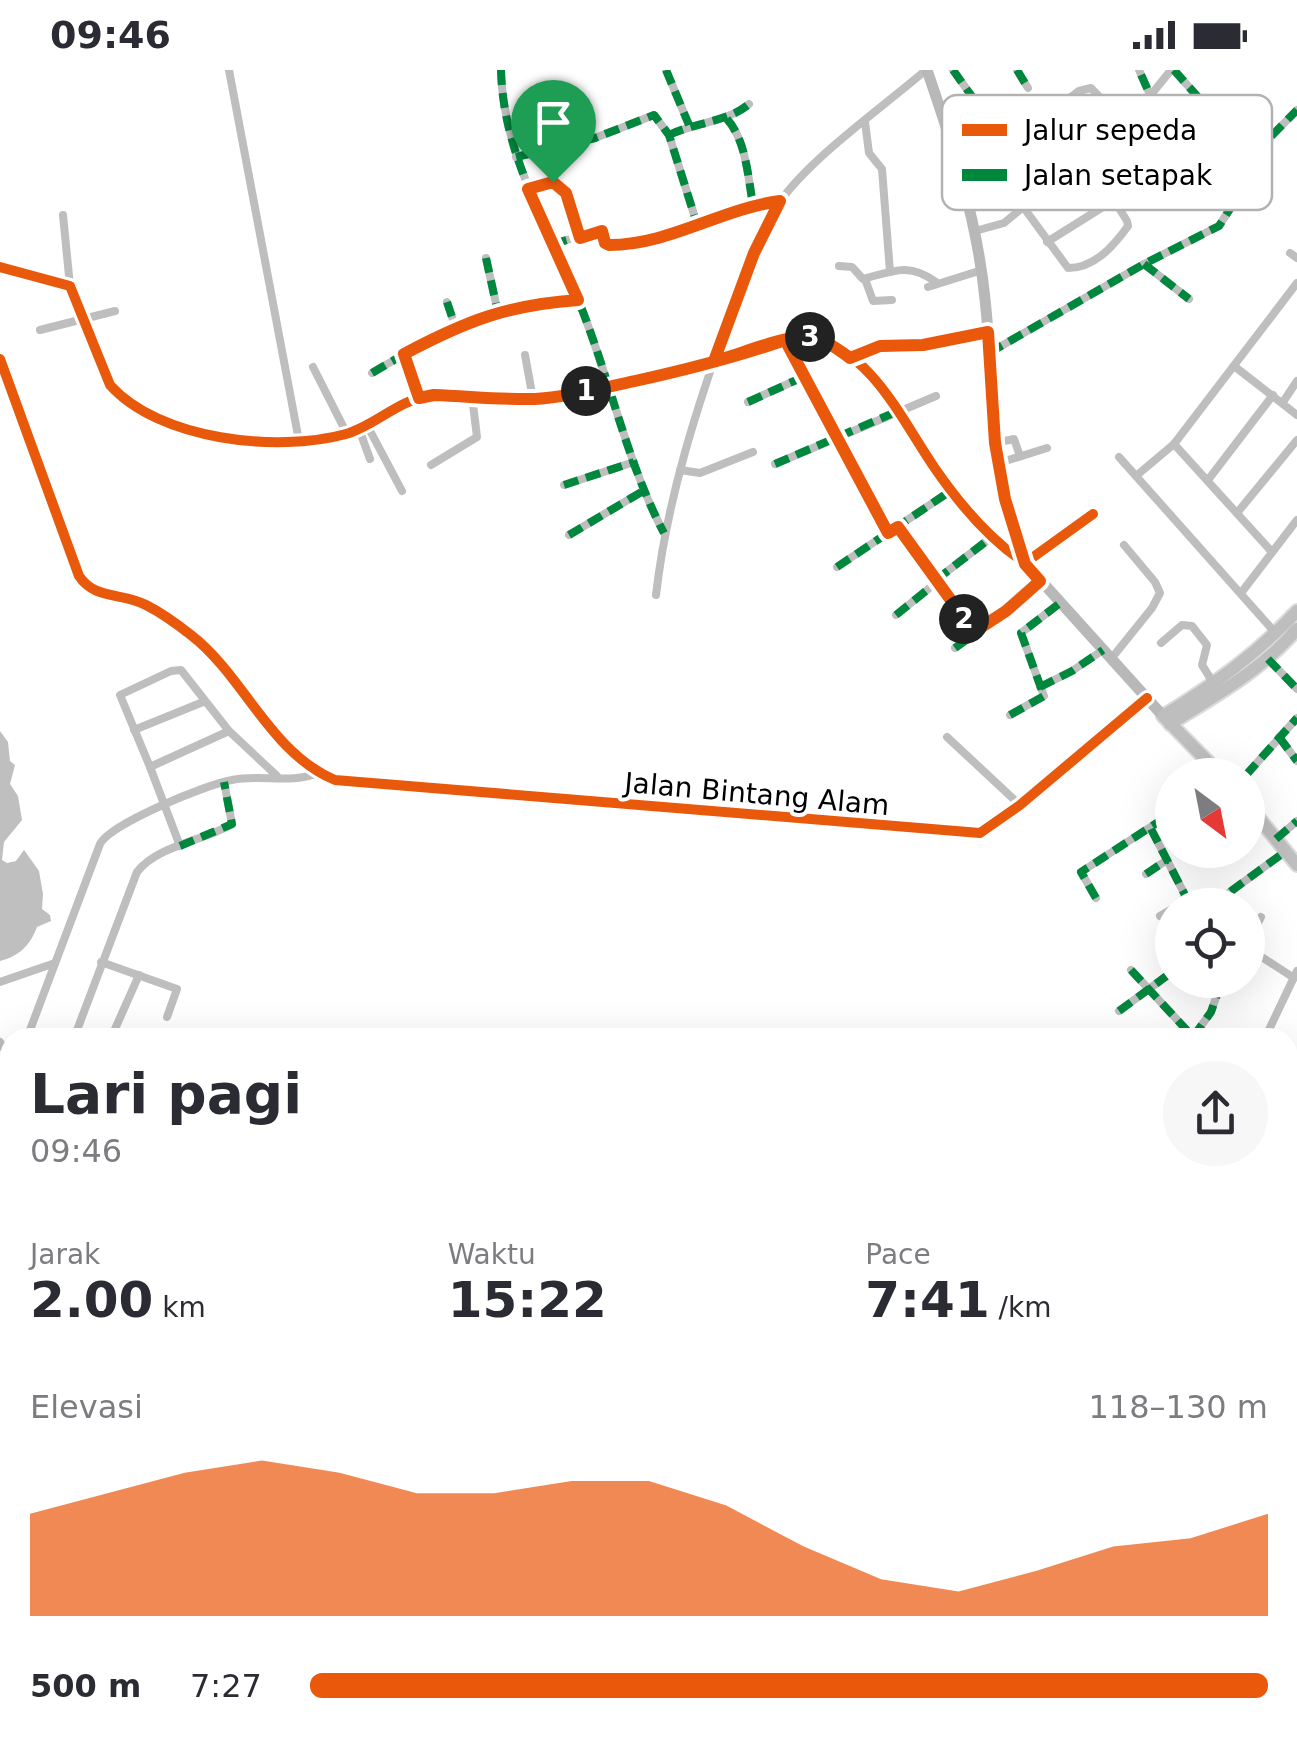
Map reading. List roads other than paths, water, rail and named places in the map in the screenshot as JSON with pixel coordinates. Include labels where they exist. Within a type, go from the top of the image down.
[{"type":"main road","points":[[926,70],[942,115]]},
{"type":"main road","points":[[970,210],[982,270],[998,463],[1013,532],[1025,564],[1204,758]]},
{"type":"main road","points":[[1167,720],[1268,659],[1278,634],[1297,608]]},
{"type":"main road","points":[[1167,720],[1278,634],[1297,629]]},
{"type":"main road","points":[[1265,826],[1297,865]]},
{"type":"street","points":[[228,70],[299,440]]},
{"type":"street","points":[[501,70],[504,112],[516,157],[578,300],[643,491],[664,533]]},
{"type":"street","points":[[666,70],[689,125]]},
{"type":"street","points":[[656,595],[664,533],[714,361],[754,253],[780,201],[822,159],[926,70]]},
{"type":"street","points":[[954,70],[971,95]]},
{"type":"street","points":[[1017,70],[1028,88]]},
{"type":"street","points":[[1139,70],[1150,95]]},
{"type":"street","points":[[1151,95],[1172,70],[1195,95]]},
{"type":"street","points":[[1075,95],[1091,88],[1098,95]]},
{"type":"street","points":[[669,135],[689,125],[726,118],[749,104]]},
{"type":"street","points":[[1272,134],[1296,111]]},
{"type":"street","points":[[516,157],[594,138],[651,114],[669,135],[697,224]]},
{"type":"street","points":[[726,118],[735,129],[743,153],[752,205]]},
{"type":"street","points":[[865,122],[869,152],[882,169],[890,272]]},
{"type":"street","points":[[528,189],[553,182],[562,187],[572,205],[580,238]]},
{"type":"street","points":[[552,244],[600,231],[606,245],[651,242],[752,205],[780,201]]},
{"type":"street","points":[[976,232],[1004,223],[1021,210]]},
{"type":"street","points":[[1025,210],[1068,268],[1078,268],[1097,259],[1128,226],[1119,210]]},
{"type":"street","points":[[1046,242],[1098,210]]},
{"type":"street","points":[[989,354],[1144,264],[1219,226],[1229,210]]},
{"type":"street","points":[[63,214],[70,286],[110,384],[151,415],[192,432],[299,440],[347,434],[419,398],[533,399],[610,387],[807,336],[820,338],[876,379],[952,490],[992,536],[1025,564],[1093,514]]},
{"type":"street","points":[[486,258],[498,313]]},
{"type":"street","points":[[1144,264],[1189,299]]},
{"type":"street","points":[[839,266],[852,267],[865,279],[873,301],[892,300]]},
{"type":"street","points":[[0,268],[70,286]]},
{"type":"street","points":[[865,279],[918,270],[932,285],[982,270]]},
{"type":"street","points":[[1136,476],[1174,444],[1297,282]]},
{"type":"street","points":[[372,373],[455,326],[498,313],[578,300]]},
{"type":"street","points":[[446,302],[455,326]]},
{"type":"street","points":[[40,330],[115,311]]},
{"type":"street","points":[[850,358],[880,346],[923,345],[988,332]]},
{"type":"street","points":[[785,340],[888,533]]},
{"type":"street","points":[[404,354],[419,398]]},
{"type":"street","points":[[525,356],[533,399]]},
{"type":"street","points":[[0,359],[78,576],[86,587],[94,593],[118,594],[144,604],[195,638],[293,752],[318,772]]},
{"type":"street","points":[[1234,366],[1297,415]]},
{"type":"street","points":[[313,367],[347,434]]},
{"type":"street","points":[[748,402],[804,377]]},
{"type":"street","points":[[1282,402],[1297,380]]},
{"type":"street","points":[[1208,480],[1272,395]]},
{"type":"street","points":[[431,464],[477,437],[472,396]]},
{"type":"street","points":[[775,464],[936,396]]},
{"type":"street","points":[[363,427],[370,459]]},
{"type":"street","points":[[363,427],[402,491]]},
{"type":"street","points":[[995,443],[1014,439],[1020,456]]},
{"type":"street","points":[[1237,513],[1297,440]]},
{"type":"street","points":[[1174,444],[1272,552]]},
{"type":"street","points":[[998,463],[1047,448]]},
{"type":"street","points":[[680,470],[700,474],[752,452]]},
{"type":"street","points":[[1118,457],[1278,634]]},
{"type":"street","points":[[564,485],[634,462]]},
{"type":"street","points":[[838,568],[952,490]]},
{"type":"street","points":[[568,535],[643,491]]},
{"type":"street","points":[[1241,593],[1297,520]]},
{"type":"street","points":[[898,527],[974,632]]},
{"type":"street","points":[[896,615],[992,536]]},
{"type":"street","points":[[1040,687],[1107,654],[1152,608],[1160,594],[1156,582],[1124,544]]},
{"type":"street","points":[[954,648],[1040,581]]},
{"type":"street","points":[[1010,715],[1043,698],[1020,633],[1060,603]]},
{"type":"street","points":[[1161,642],[1182,625],[1192,626],[1207,644],[1202,665],[1214,684]]},
{"type":"street","points":[[1268,659],[1297,689]]},
{"type":"street","points":[[180,846],[120,700],[122,692],[171,671],[185,673],[203,702],[278,778]]},
{"type":"street","name":"Jalan Bintang Alam","points":[[31,1028],[104,836],[165,804],[224,782],[292,778],[318,772],[350,782],[965,834],[984,832],[1147,698]]},
{"type":"street","points":[[134,730],[203,702]]},
{"type":"street","points":[[1261,758],[1297,718]]},
{"type":"street","points":[[150,766],[230,731]]},
{"type":"street","points":[[947,737],[1020,805]]},
{"type":"street","points":[[1279,738],[1297,760]]},
{"type":"street","points":[[78,1028],[137,872],[180,846],[232,824],[224,782]]},
{"type":"street","points":[[1276,839],[1297,820]]},
{"type":"street","points":[[1096,898],[1081,872],[1155,825]]},
{"type":"street","points":[[1150,829],[1155,838]]},
{"type":"street","points":[[1235,888],[1286,851]]},
{"type":"street","points":[[1146,874],[1155,868]]},
{"type":"street","points":[[1265,956],[1295,974],[1271,1028]]},
{"type":"street","points":[[101,962],[178,990],[167,1017]]},
{"type":"street","points":[[0,982],[55,963]]},
{"type":"street","points":[[1132,970],[1183,1028]]},
{"type":"street","points":[[115,1028],[139,976]]},
{"type":"street","points":[[1119,1011],[1155,984]]},
{"type":"street","points":[[1200,1028],[1215,998]]}]
